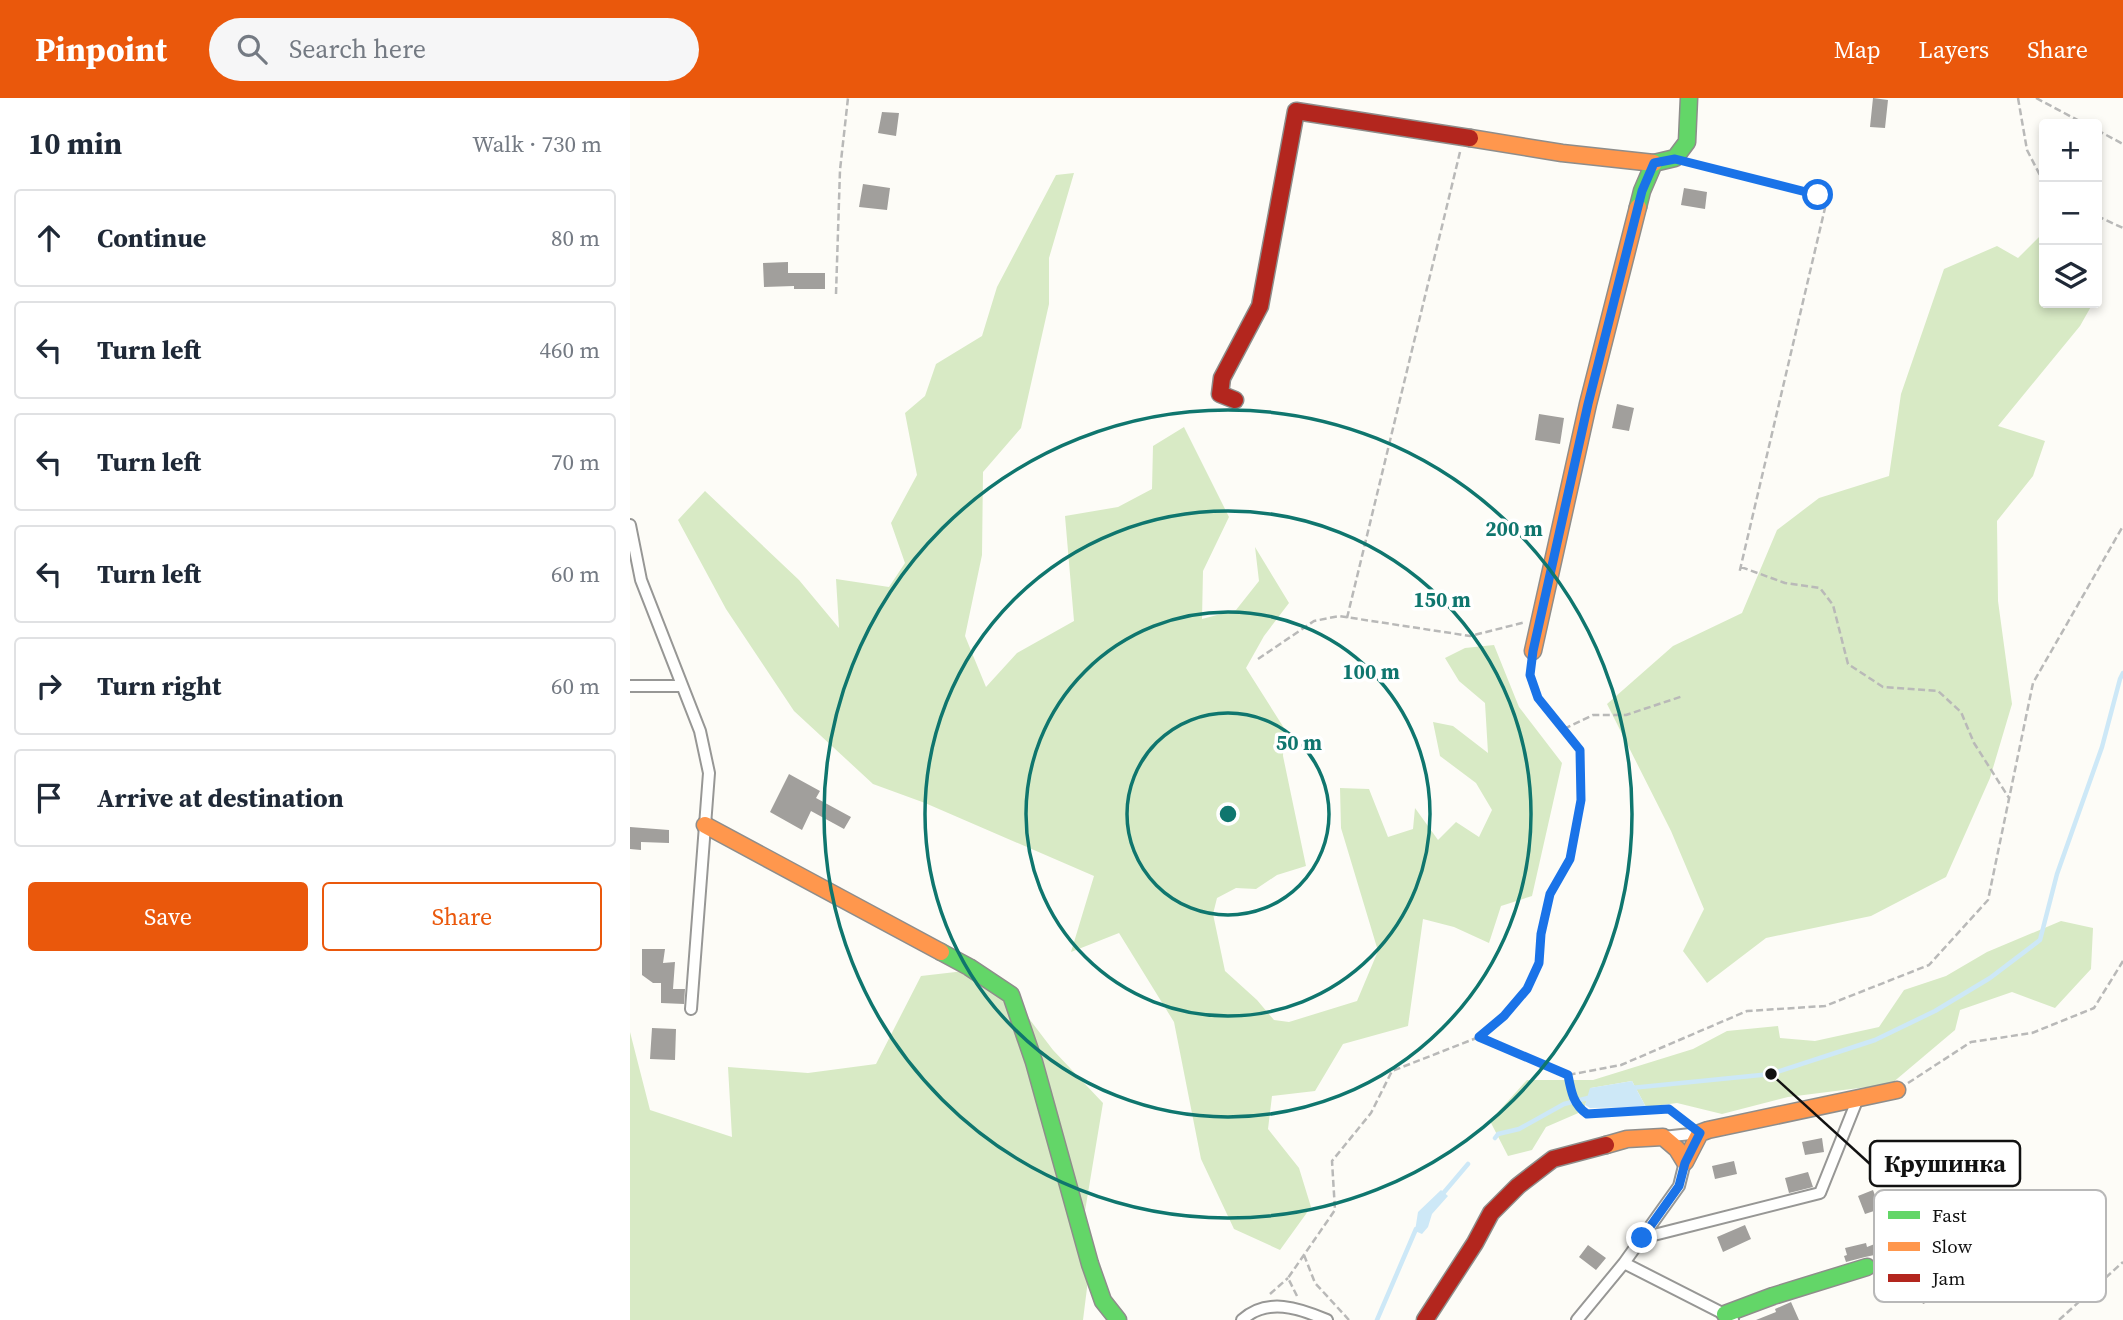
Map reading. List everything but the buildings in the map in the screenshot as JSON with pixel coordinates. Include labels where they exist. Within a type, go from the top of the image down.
[{"type":"street","points":[[1235,400],[1220,394],[1222,378],[1260,306],[1296,111],[1562,153],[1654,163],[1675,159],[1687,142],[1689,98]]},
{"type":"street","points":[[1533,651],[1588,404],[1642,191],[1654,163]]},
{"type":"street","points":[[630,525],[641,580],[700,731],[709,773],[691,1009]]},
{"type":"street","points":[[630,685],[682,686]]},
{"type":"street","points":[[705,825],[969,967],[1011,995],[1034,1062],[1090,1264],[1103,1301],[1118,1320]]},
{"type":"street","points":[[1425,1320],[1475,1243],[1491,1213],[1518,1186],[1553,1159],[1627,1139],[1700,1133],[1897,1090]]},
{"type":"street","points":[[1642,1238],[1820,1194],[1858,1098]]},
{"type":"street","points":[[1577,1320],[1624,1263],[1679,1186],[1685,1163],[1700,1133]]},
{"type":"street","points":[[1663,1137],[1677,1149],[1685,1163]]},
{"type":"street","points":[[1624,1263],[1729,1317],[1773,1296],[1867,1267]]},
{"type":"street","points":[[1242,1320],[1252,1310],[1277,1305],[1327,1320]]},
{"type":"path","points":[[836,294],[840,170],[848,98]]},
{"type":"path","points":[[2018,98],[2027,150],[2043,182]]},
{"type":"path","points":[[2036,98],[2076,119]]},
{"type":"path","points":[[2102,133],[2123,144]]},
{"type":"path","points":[[1347,618],[1463,138]]},
{"type":"path","points":[[1675,159],[1818,195],[1825,208],[1739,574]]},
{"type":"path","points":[[2102,218],[2123,228]]},
{"type":"path","points":[[1479,1037],[1568,1075],[1620,1065],[1747,1011],[1825,1006],[1929,965],[1988,900],[2033,683],[2123,526]]},
{"type":"path","points":[[1741,568],[1785,583],[1821,588],[1833,605],[1848,664],[1883,687],[1938,691],[1961,712],[1974,743],[2010,799]]},
{"type":"path","points":[[1258,659],[1314,621],[1339,617],[1470,636],[1540,620]]},
{"type":"path","points":[[1304,1311],[1288,1278],[1335,1210],[1332,1161],[1371,1114],[1392,1071],[1479,1037],[1504,1016],[1527,989],[1539,963],[1541,934],[1550,894],[1570,859],[1581,800],[1580,750],[1538,698],[1530,675],[1533,651]]},
{"type":"path","points":[[1564,729],[1593,715],[1626,715],[1683,696]]},
{"type":"path","points":[[1897,1090],[1971,1042],[2032,1033],[2094,1008],[2123,961]]},
{"type":"path","points":[[1568,1075],[1578,1108],[1587,1114],[1669,1109],[1700,1133]]},
{"type":"path","points":[[1304,1255],[1315,1283],[1349,1320]]},
{"type":"path","points":[[2106,1277],[2123,1262]]},
{"type":"path","points":[[2059,1320],[2079,1302]]},
{"type":"green space","points":[[1074,173],[1049,258],[1049,304],[1021,428],[983,472],[982,555],[965,636],[986,687],[1017,653],[1074,621],[1065,516],[1118,507],[1152,489],[1153,446],[1184,427],[1229,517],[1203,571],[1202,619],[1236,610],[1259,581],[1255,547],[1289,603],[1264,636],[1246,668],[1284,728],[1283,756],[1306,866],[1277,875],[1256,889],[1236,888],[1217,898],[1213,914],[1225,971],[1257,1000],[1274,1020],[1289,1022],[1357,1001],[1378,951],[1341,828],[1340,788],[1369,789],[1388,837],[1413,829],[1415,808],[1438,840],[1456,822],[1479,837],[1492,810],[1476,783],[1440,756],[1433,722],[1453,726],[1488,753],[1485,703],[1459,681],[1445,658],[1465,648],[1494,645],[1519,707],[1562,763],[1532,896],[1501,906],[1489,943],[1454,927],[1423,919],[1408,1026],[1343,1044],[1315,1091],[1272,1096],[1268,1129],[1299,1168],[1311,1207],[1280,1250],[1234,1229],[1201,1159],[1174,1022],[1119,933],[1071,952],[1094,876],[925,803],[873,784],[794,711],[726,609],[678,520],[705,491],[799,580],[839,628],[836,579],[889,587],[905,563],[891,523],[917,475],[905,413],[925,396],[936,364],[982,336],[997,287],[1056,175]]},
{"type":"green space","points":[[2039,237],[2039,308],[2090,308],[2080,326],[1998,426],[2045,441],[2033,476],[1997,521],[1998,601],[2012,704],[1990,778],[1946,877],[1871,916],[1766,938],[1707,983],[1683,951],[1704,909],[1671,831],[1607,704],[1673,646],[1742,613],[1777,530],[1819,498],[1889,476],[1901,394],[1944,269],[1997,246],[2018,258]]},
{"type":"green space","points":[[2061,921],[2093,928],[2091,969],[2055,1008],[2012,992],[1960,1010],[1955,1030],[1891,1084],[1788,1097],[1722,1114],[1677,1103],[1646,1107],[1632,1081],[1591,1088],[1583,1111],[1546,1127],[1532,1150],[1508,1156],[1490,1121],[1527,1080],[1593,1080],[1693,1049],[1727,1031],[1778,1026],[1780,1038],[1815,1041],[1879,1027],[1904,990],[1946,976],[1987,952]]},
{"type":"green space","points":[[973,970],[1011,995],[1053,1050],[1103,1103],[1084,1217],[1090,1264],[1083,1320],[630,1320],[630,1032],[650,1110],[732,1137],[728,1067],[808,1073],[876,1064],[921,976]]},
{"type":"water","points":[[1632,1081],[1646,1107],[1590,1108],[1585,1105],[1590,1088]]},
{"type":"water","points":[[1441,1190],[1448,1196],[1432,1214],[1428,1227],[1422,1234],[1415,1231],[1418,1212]]},
{"type":"waterway","points":[[1631,1088],[1771,1074],[1875,1040],[1935,1011],[1990,978],[2040,940],[2057,874],[2102,747],[2123,673]]},
{"type":"waterway","points":[[1495,1138],[1498,1134],[1519,1129],[1564,1104],[1592,1097]]},
{"type":"waterway","points":[[1440,1197],[1468,1164]]},
{"type":"waterway","points":[[1377,1320],[1416,1229]]},
{"type":"traffic: fast","points":[[1638,207],[1654,163],[1675,158],[1687,142],[1689,98]]},
{"type":"traffic: fast","points":[[941,952],[1011,995],[1034,1062],[1090,1264],[1103,1301],[1118,1320]]},
{"type":"traffic: fast","points":[[1725,1314],[1867,1267]]},
{"type":"traffic: slow","points":[[1470,138],[1562,153],[1654,163]]},
{"type":"traffic: slow","points":[[1533,651],[1588,404],[1638,207]]},
{"type":"traffic: slow","points":[[705,825],[941,952]]},
{"type":"traffic: slow","points":[[1606,1145],[1627,1139],[1663,1137],[1677,1149],[1685,1162],[1700,1133],[1708,1130],[1897,1090]]},
{"type":"traffic: jam","points":[[1235,400],[1220,394],[1222,378],[1260,306],[1296,111],[1470,138]]},
{"type":"traffic: jam","points":[[1425,1320],[1475,1243],[1491,1213],[1518,1186],[1553,1159],[1606,1145]]},
{"type":"place","name":"Крушинка","points":[[1771,1074]]},
{"type":"route","points":[[1642,1238],[1679,1186],[1685,1163],[1700,1133],[1669,1109],[1587,1114],[1578,1108],[1568,1075],[1479,1037],[1504,1016],[1527,989],[1539,963],[1541,934],[1550,894],[1570,859],[1581,800],[1580,750],[1538,698],[1530,675],[1533,651],[1588,404],[1642,191],[1654,163],[1675,159],[1818,195]]}]
